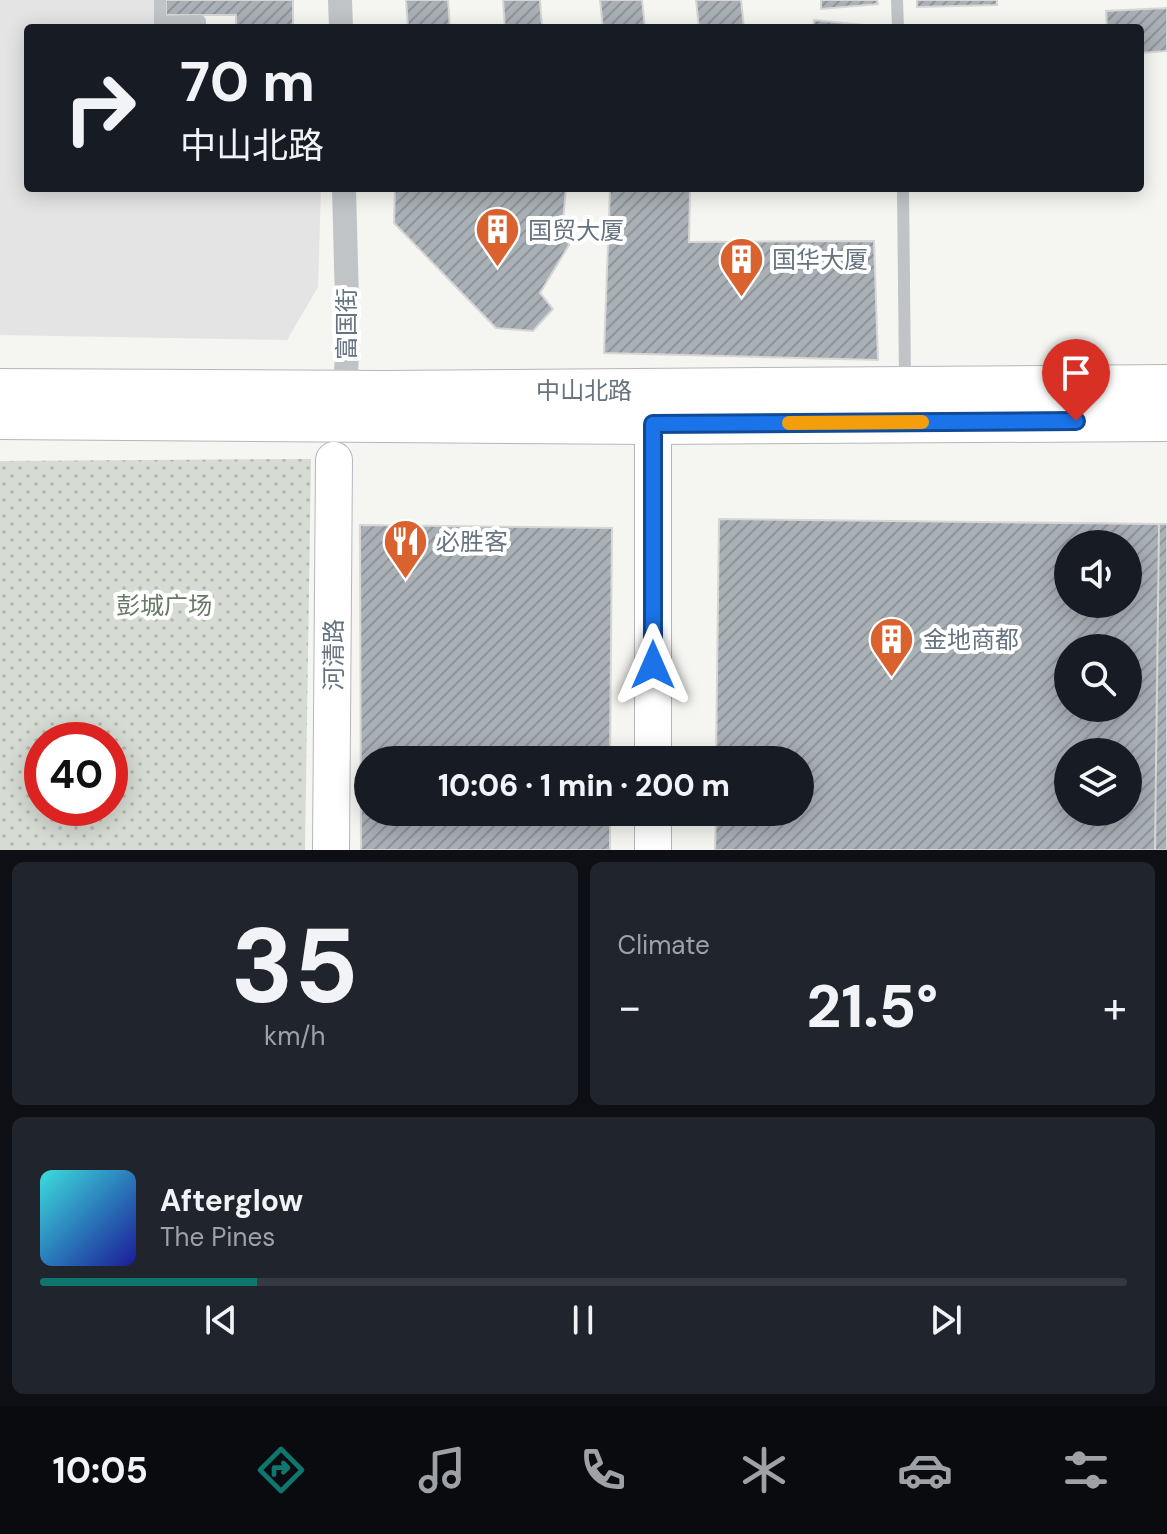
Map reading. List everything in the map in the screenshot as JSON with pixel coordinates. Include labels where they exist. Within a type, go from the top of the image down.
[{"type":"main road","name":"中山北路","points":[[0,389],[340,424],[905,387],[1167,385]]},
{"type":"main road","name":"中山北路","points":[[0,419],[340,424],[1167,421]]},
{"type":"street","points":[[340,0],[341,24]]},
{"type":"street","name":"富国街","points":[[340,424],[348,340],[344,192]]},
{"type":"street","name":"河清路","points":[[331,850],[340,424]]},
{"type":"street","points":[[653,424],[653,746]]},
{"type":"street","points":[[653,826],[653,850]]},
{"type":"lane","points":[[160,0],[160,22],[200,21],[200,24]]},
{"type":"lane","points":[[897,0],[898,24]]},
{"type":"lane","points":[[903,192],[905,387]]},
{"type":"shaded area","points":[[0,0],[156,0],[155,24],[24,24],[24,192],[321,192],[318,287],[287,340],[0,335]]},
{"type":"green space","name":"彭城广场","points":[[311,459],[305,850],[0,850],[0,461]]},
{"type":"building","points":[[166,0],[293,0],[293,24],[236,24],[236,15],[166,15]]},
{"type":"building","points":[[406,0],[448,0],[450,24],[408,24]]},
{"type":"building","points":[[503,0],[540,0],[542,24],[505,24]]},
{"type":"building","points":[[600,0],[642,0],[645,24],[603,24]]},
{"type":"building","points":[[696,0],[741,0],[744,24],[699,24]]},
{"type":"building","points":[[821,0],[877,0],[878,4],[821,9]]},
{"type":"building","points":[[917,0],[997,0],[997,5],[917,7]]},
{"type":"building","points":[[1167,8],[1167,51],[1144,53],[1144,24],[1107,24],[1106,11]]},
{"type":"building","points":[[814,20],[853,24],[814,24]]},
{"type":"building","name":"国贸大厦","points":[[395,192],[566,192],[563,221],[569,245],[540,293],[553,309],[533,331],[496,328],[394,223]]},
{"type":"building","name":"国华大厦","points":[[610,192],[690,192],[689,242],[874,241],[878,360],[604,353]]},
{"type":"building","name":"金地商都","points":[[719,519],[1159,524],[1155,850],[715,850],[716,826],[814,826],[814,746],[716,746]]},
{"type":"building","points":[[1159,524],[1167,524],[1167,850],[1155,850]]},
{"type":"building","points":[[360,525],[612,528],[610,746],[361,746]]},
{"type":"building","points":[[361,826],[610,826],[610,850],[361,850]]},
{"type":"slow traffic","points":[[789,423],[922,422]]},
{"type":"place","name":"国贸大厦","points":[[497,269]]},
{"type":"place","name":"国华大厦","points":[[741,298]]},
{"type":"place","name":"必胜客","points":[[405,580]]},
{"type":"place","name":"金地商都","points":[[892,678]]},
{"type":"route","points":[[653,665],[653,424],[1076,421]]}]
